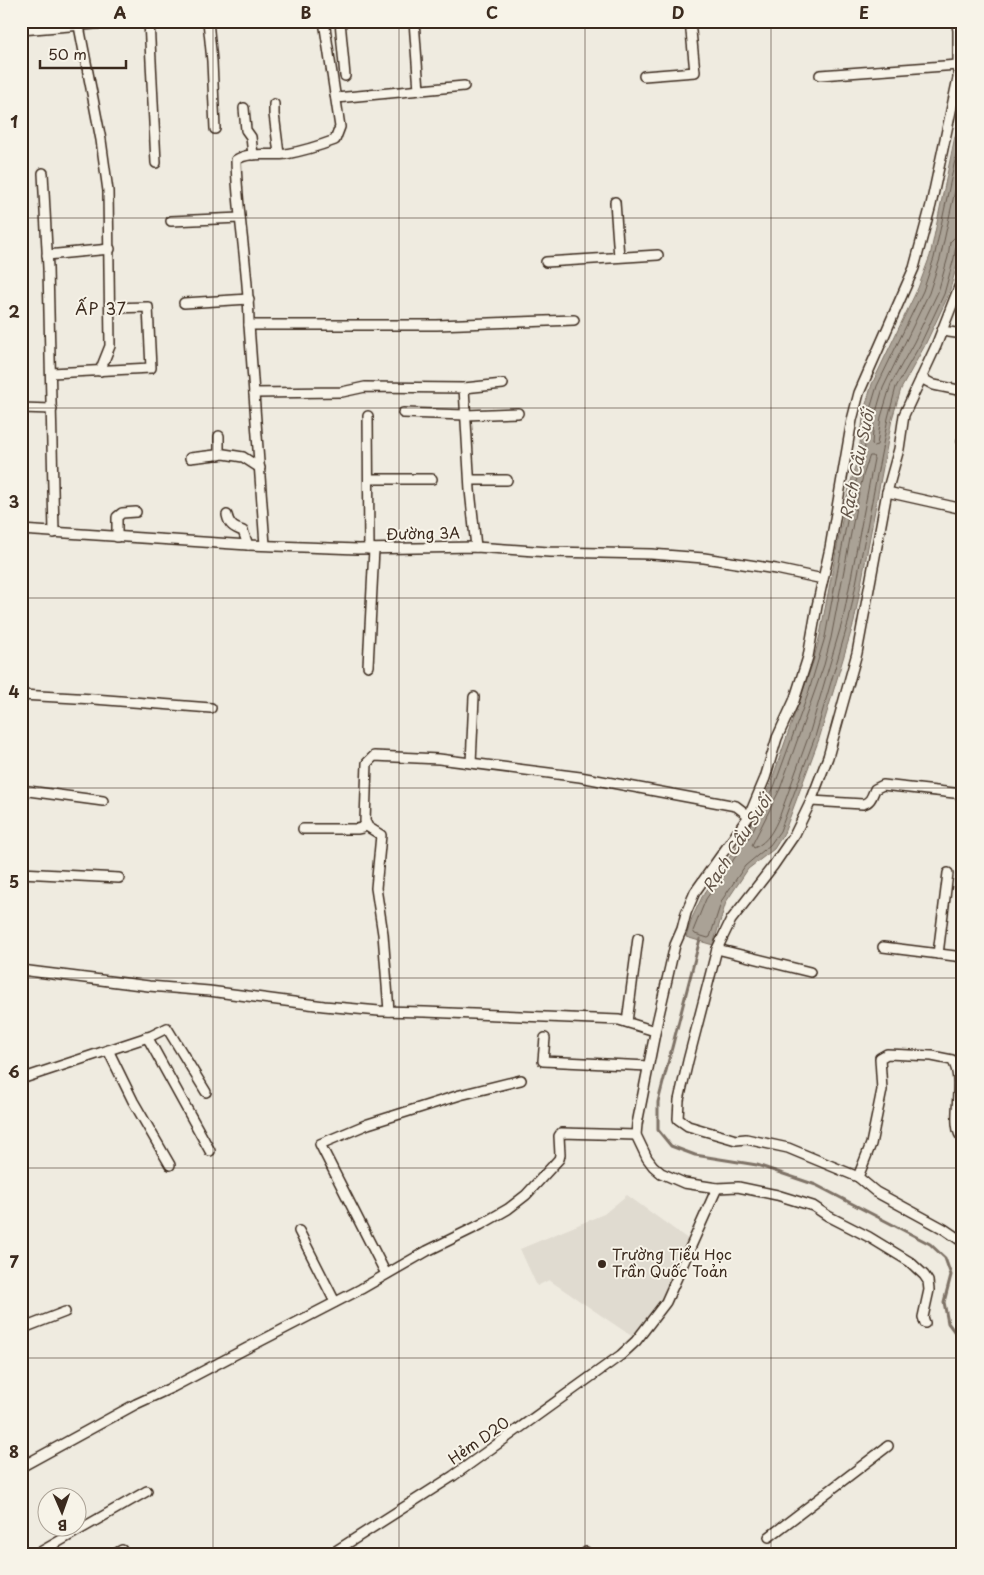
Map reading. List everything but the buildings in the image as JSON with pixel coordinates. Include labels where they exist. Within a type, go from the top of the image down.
[{"type":"street","points":[[21,30],[131,21]]},
{"type":"street","points":[[149,21],[156,163]]},
{"type":"street","points":[[208,21],[215,129]]},
{"type":"street","points":[[265,545],[249,325],[249,299],[236,160],[242,156],[279,154],[315,148],[335,140],[340,127],[324,21]]},
{"type":"street","points":[[340,21],[345,76]]},
{"type":"street","points":[[414,21],[419,90]]},
{"type":"street","points":[[644,76],[694,72],[690,21]]},
{"type":"street","points":[[925,1323],[923,1317],[929,1290],[928,1282],[924,1275],[910,1262],[813,1206],[777,1195],[738,1187],[734,1184],[717,1188],[684,1183],[661,1173],[647,1158],[636,1135],[655,1031],[675,945],[686,913],[695,892],[750,816],[765,778],[777,738],[794,701],[808,657],[856,402],[911,276],[931,205],[958,78],[958,30],[956,21]]},
{"type":"street","points":[[79,26],[100,131],[108,191],[110,346],[100,371]]},
{"type":"street","points":[[820,75],[958,65]]},
{"type":"street","points":[[336,98],[464,86]]},
{"type":"street","points":[[274,104],[279,154]]},
{"type":"street","points":[[244,108],[246,130],[251,137],[253,155]]},
{"type":"street","points":[[43,174],[48,255],[54,532]]},
{"type":"street","points":[[615,202],[618,258]]},
{"type":"street","points":[[171,221],[240,218]]},
{"type":"street","points":[[48,255],[110,249]]},
{"type":"street","points":[[546,262],[658,255]]},
{"type":"street","points":[[963,277],[942,331],[904,416],[899,449],[887,492],[857,653],[828,757],[795,834],[731,920],[716,949],[679,1100],[678,1119],[688,1126],[736,1144],[746,1139],[788,1148],[858,1177],[876,1192],[944,1229],[963,1242]]},
{"type":"street","points":[[184,303],[249,299]]},
{"type":"street","points":[[51,373],[151,368],[148,307],[110,308]]},
{"type":"street","points":[[249,325],[437,325],[574,320]]},
{"type":"street","points":[[942,331],[963,334]]},
{"type":"street","points":[[921,378],[934,385],[963,391]]},
{"type":"street","points":[[254,394],[342,392],[365,387],[464,388],[503,384]]},
{"type":"street","points":[[464,388],[476,547]]},
{"type":"street","points":[[21,408],[52,409]]},
{"type":"street","points":[[403,413],[466,415],[518,413]]},
{"type":"street","points":[[368,416],[371,549],[368,666]]},
{"type":"street","points":[[219,455],[220,436]]},
{"type":"street","points":[[190,458],[224,454],[243,457],[260,468]]},
{"type":"street","points":[[370,478],[432,479]]},
{"type":"street","points":[[470,480],[507,480]]},
{"type":"street","points":[[887,492],[963,509]]},
{"type":"street","points":[[117,537],[117,517],[122,513],[136,512]]},
{"type":"street","points":[[228,515],[228,520],[233,527],[243,531],[248,545]]},
{"type":"street","name":"Đường 3A","points":[[21,530],[248,545],[371,549],[476,547],[549,552],[651,554],[704,558],[776,569],[823,579]]},
{"type":"street","points":[[21,695],[211,708]]},
{"type":"street","points":[[471,763],[474,697]]},
{"type":"street","points":[[389,1011],[383,934],[376,888],[381,836],[368,827],[365,821],[367,763],[374,756],[439,759],[580,777],[736,806],[750,816]]},
{"type":"street","points":[[811,800],[863,804],[872,798],[875,789],[883,786],[963,794]]},
{"type":"street","points":[[21,790],[103,801]]},
{"type":"street","points":[[304,829],[357,829],[362,828],[366,824]]},
{"type":"street","points":[[21,873],[119,878]]},
{"type":"street","points":[[938,954],[948,873]]},
{"type":"street","points":[[627,1022],[638,938]]},
{"type":"street","points":[[883,947],[963,957]]},
{"type":"street","points":[[716,949],[810,972]]},
{"type":"street","points":[[21,970],[324,1006],[389,1011],[620,1020],[655,1031]]},
{"type":"street","points":[[21,1079],[146,1038],[168,1028],[206,1092]]},
{"type":"street","points":[[146,1038],[150,1042],[210,1151]]},
{"type":"street","points":[[545,1038],[543,1061],[648,1066]]},
{"type":"street","points":[[108,1050],[133,1101],[170,1165]]},
{"type":"street","points":[[858,1177],[871,1144],[882,1090],[880,1058],[887,1054],[932,1056],[952,1060],[956,1065],[958,1082],[957,1131],[963,1139]]},
{"type":"street","points":[[386,1274],[320,1144],[368,1124],[460,1095],[521,1080]]},
{"type":"street","points":[[21,1467],[136,1404],[173,1387],[508,1209],[537,1185],[560,1157],[559,1136],[561,1133],[636,1135]]},
{"type":"street","name":"Hẻm D20","points":[[330,1554],[453,1476],[621,1355],[636,1340],[666,1302],[717,1188]]},
{"type":"street","points":[[299,1231],[335,1302]]},
{"type":"street","points":[[21,1329],[65,1312]]},
{"type":"street","points":[[769,1537],[888,1446]]},
{"type":"street","points":[[37,1554],[147,1491]]},
{"type":"shaded area","name":"Trường Tiểu Học Trần Quốc Toản","points":[[627,1195],[689,1240],[662,1299],[633,1337],[549,1280],[537,1286],[520,1249],[604,1214]]},
{"type":"water","points":[[963,98],[963,228],[959,259],[948,296],[924,347],[901,389],[892,419],[854,622],[819,739],[784,833],[774,849],[748,869],[726,902],[713,945],[686,937],[702,897],[746,833],[770,785],[813,662],[846,500],[859,452],[866,404],[872,384],[918,288],[930,256]]},
{"type":"waterway","name":"Rạch Cầu Suối","points":[[700,939],[658,1102],[658,1130],[671,1146],[695,1155],[757,1165],[816,1185],[930,1244],[945,1258],[951,1275],[944,1302],[948,1323],[963,1343]]},
{"type":"place","name":"Trường Tiểu Học Trần Quốc Toản","points":[[602,1264]]},
{"type":"district","name":"ẤP 37","points":[[101,309]]}]
